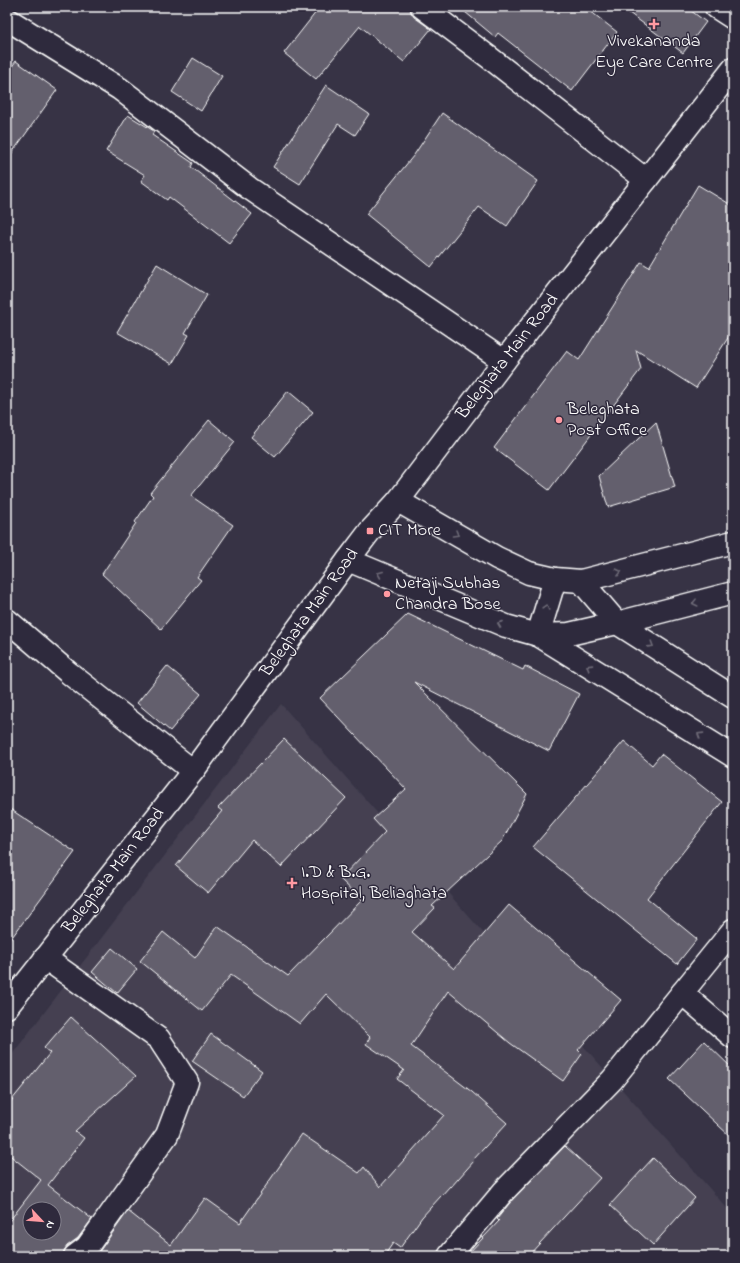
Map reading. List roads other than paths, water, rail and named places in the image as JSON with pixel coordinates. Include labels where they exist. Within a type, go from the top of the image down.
[{"type":"street","points":[[422,7],[490,58],[646,180]]},
{"type":"street","points":[[716,7],[733,18]]},
{"type":"street","points":[[7,18],[120,89],[249,188],[504,362]]},
{"type":"street","name":"Beleghata Main Road","points":[[7,1007],[193,771],[370,531],[398,501],[504,362],[733,69]]},
{"type":"street","points":[[398,501],[497,558],[529,573],[555,579],[581,581],[733,542]]},
{"type":"street","points":[[348,560],[506,626],[538,635],[733,756]]},
{"type":"street","points":[[538,635],[555,579]]},
{"type":"street","points":[[581,581],[617,623],[733,697]]},
{"type":"street","points":[[538,635],[569,634],[733,593]]},
{"type":"street","points":[[7,620],[69,673],[193,771]]},
{"type":"street","points":[[449,1256],[503,1192],[612,1080],[733,930]]},
{"type":"street","points":[[45,958],[159,1039],[187,1082],[167,1135],[87,1247],[75,1256]]},
{"type":"street","points":[[682,993],[733,1037]]},
{"type":"place","name":"Vivekananda Eye Care Centre","points":[[654,24]]},
{"type":"place","name":"Beleghata Post Office","points":[[559,420]]},
{"type":"place","name":"CIT More","points":[[370,531]]},
{"type":"place","name":"Netaji Subhas Chandra Bose","points":[[387,594]]},
{"type":"place","name":"I.D & B.G. Hospital, Beliaghata","points":[[292,883]]}]
